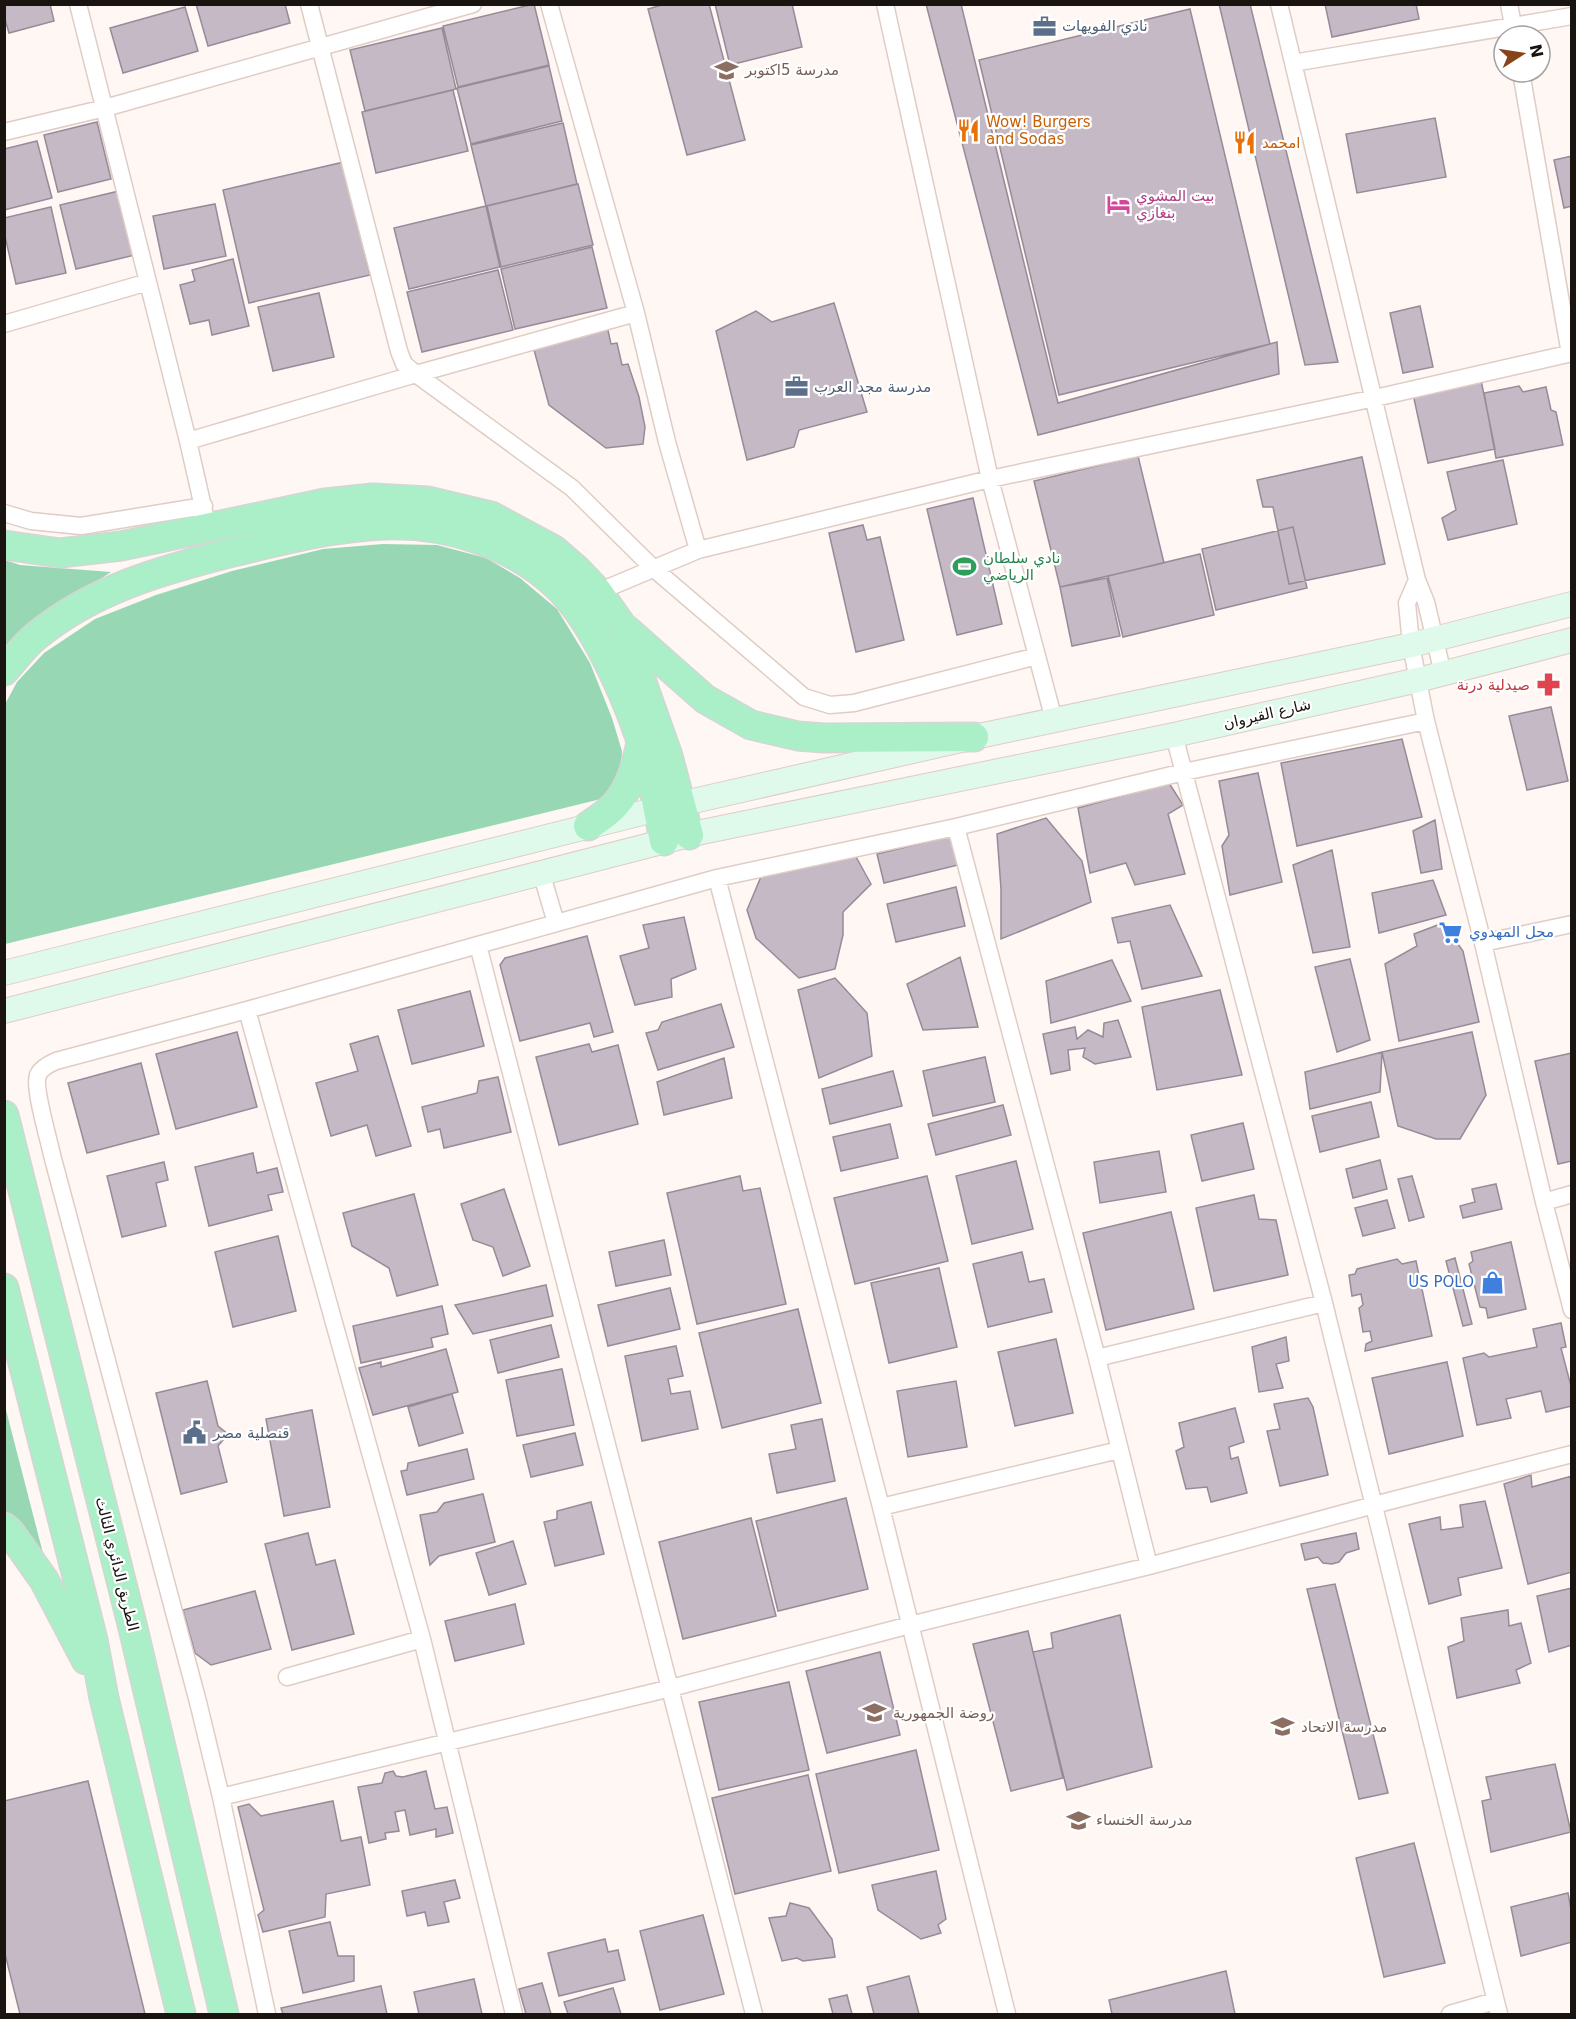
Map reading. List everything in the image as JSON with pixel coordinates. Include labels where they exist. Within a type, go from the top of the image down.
[{"type":"highway","points":[[4,545],[60,553],[121,546],[206,518],[373,498],[428,501],[491,516],[554,550],[598,592],[622,626],[705,699],[751,725],[798,736],[824,738],[974,737]]},
{"type":"highway","points":[[4,670],[33,638],[79,606],[130,582],[181,565],[283,539],[340,529],[387,525],[435,528],[484,540],[524,560],[559,589],[581,616],[600,647],[669,807]]},
{"type":"highway","points":[[622,626],[650,701],[676,838]]},
{"type":"highway","points":[[588,826],[615,806],[625,790],[634,771],[641,741]]},
{"type":"highway","name":"الطريق الدائري الثالث","points":[[4,1115],[133,1628],[224,2014]]},
{"type":"highway","points":[[4,1288],[93,1640],[181,2014]]},
{"type":"highway","points":[[4,1527],[45,1580],[105,1698]]},
{"type":"main road","points":[[14,971],[588,826],[974,737],[1411,645],[1572,604]]},
{"type":"main road","name":"شارع القيروان","points":[[4,1011],[676,838],[961,777],[1174,735],[1418,680],[1572,640]]},
{"type":"street","points":[[4,513],[31,521],[81,526],[206,518],[78,4]]},
{"type":"street","points":[[309,4],[404,364],[572,488],[653,568],[804,697],[831,705],[854,703],[1037,656]]},
{"type":"street","points":[[4,132],[105,108],[473,4]]},
{"type":"street","points":[[549,4],[636,313],[670,452],[698,550]]},
{"type":"street","points":[[885,4],[990,479],[1054,720]]},
{"type":"street","points":[[1279,4],[1417,580],[1426,602],[1443,674]]},
{"type":"street","points":[[1509,4],[1513,24]]},
{"type":"street","points":[[1541,24],[1572,16]]},
{"type":"street","points":[[1293,63],[1492,34]]},
{"type":"street","points":[[598,592],[698,550],[990,479],[1571,354],[1523,84]]},
{"type":"street","points":[[4,324],[148,282]]},
{"type":"street","points":[[188,441],[636,313]]},
{"type":"street","points":[[1417,580],[1407,603],[1411,645],[1425,721],[1483,943],[1572,1310]]},
{"type":"street","points":[[267,2014],[221,1797],[198,1702],[52,1155],[38,1092],[39,1073],[56,1061],[247,1010],[717,878],[956,826],[1184,772],[1425,721]]},
{"type":"street","points":[[1174,735],[1324,1303],[1497,2008],[1449,2014]]},
{"type":"street","points":[[956,826],[1149,1566]]},
{"type":"street","points":[[541,872],[556,923]]},
{"type":"street","points":[[717,878],[881,1507],[1007,2014]]},
{"type":"street","points":[[1483,943],[1572,924]]},
{"type":"street","points":[[478,945],[754,2014]]},
{"type":"street","points":[[247,1010],[422,1639],[514,2014]]},
{"type":"street","points":[[1544,1202],[1572,1194]]},
{"type":"street","points":[[1096,1358],[1324,1303]]},
{"type":"street","points":[[881,1507],[1119,1450]]},
{"type":"street","points":[[221,1797],[671,1688],[910,1625],[1149,1566],[1572,1454]]},
{"type":"street","points":[[287,1677],[422,1639]]},
{"type":"green space","points":[[383,544],[437,545],[486,558],[520,578],[557,609],[590,663],[612,718],[622,751],[621,768],[614,784],[601,799],[5,944],[4,706],[17,682],[44,653],[95,619],[156,595],[232,571],[323,549]]},
{"type":"green space","points":[[5,560],[20,565],[111,572],[47,614],[5,653]]},
{"type":"green space","points":[[5,1406],[45,1561],[5,1517]]},
{"type":"building","points":[[4,4],[50,4],[54,21],[9,33],[4,16]]},
{"type":"building","points":[[196,4],[285,4],[290,23],[208,46]]},
{"type":"building","points":[[534,4],[549,65],[458,87],[443,26]]},
{"type":"building","points":[[665,4],[709,4],[745,140],[687,155],[648,9]]},
{"type":"building","points":[[715,4],[792,4],[802,47],[730,65]]},
{"type":"building","points":[[926,4],[961,4],[1058,403],[1277,342],[1279,374],[1038,435]]},
{"type":"building","points":[[1219,4],[1250,4],[1338,362],[1305,365]]},
{"type":"building","points":[[1325,4],[1416,4],[1419,19],[1332,37]]},
{"type":"building","points":[[185,7],[198,51],[123,73],[110,28]]},
{"type":"building","points":[[1190,9],[1270,344],[1059,395],[979,60]]},
{"type":"building","points":[[442,28],[456,89],[365,111],[350,50]]},
{"type":"building","points":[[549,66],[562,121],[471,144],[457,88]]},
{"type":"building","points":[[453,90],[468,151],[376,173],[362,112]]},
{"type":"building","points":[[1435,118],[1446,177],[1357,193],[1346,134]]},
{"type":"building","points":[[97,122],[111,179],[58,192],[44,135]]},
{"type":"building","points":[[563,123],[577,184],[486,206],[471,145]]},
{"type":"building","points":[[37,141],[52,198],[4,210],[4,149]]},
{"type":"building","points":[[1572,156],[1572,206],[1564,208],[1554,160]]},
{"type":"building","points":[[344,162],[370,275],[249,303],[223,190]]},
{"type":"building","points":[[578,184],[593,245],[501,267],[487,206]]},
{"type":"building","points":[[119,191],[135,255],[76,269],[60,205]]},
{"type":"building","points":[[215,204],[226,256],[164,269],[153,216]]},
{"type":"building","points":[[486,206],[500,267],[409,289],[394,228]]},
{"type":"building","points":[[51,207],[66,273],[16,284],[4,232],[4,218]]},
{"type":"building","points":[[592,247],[607,308],[515,329],[501,269]]},
{"type":"building","points":[[233,259],[249,326],[212,335],[209,320],[190,324],[180,285],[195,281],[192,270]]},
{"type":"building","points":[[498,270],[513,330],[422,352],[407,292]]},
{"type":"building","points":[[319,293],[334,357],[273,371],[258,307]]},
{"type":"building","points":[[834,303],[867,412],[799,430],[794,447],[747,460],[716,331],[756,311],[772,322]]},
{"type":"building","points":[[1420,306],[1433,367],[1403,373],[1390,313]]},
{"type":"building","points":[[607,326],[611,344],[617,343],[622,365],[628,364],[639,397],[645,427],[643,444],[606,448],[549,405],[533,346]]},
{"type":"building","points":[[1481,380],[1495,449],[1428,463],[1413,394]]},
{"type":"building","points":[[1519,386],[1523,392],[1546,387],[1551,410],[1556,412],[1563,445],[1496,458],[1484,393]]},
{"type":"building","points":[[1138,456],[1164,563],[1060,587],[1034,481]]},
{"type":"building","points":[[1362,457],[1385,564],[1289,584],[1273,507],[1263,507],[1257,480]]},
{"type":"building","points":[[1503,460],[1517,524],[1448,540],[1442,518],[1456,510],[1447,472]]},
{"type":"building","name":"نادي سلطان الرياضي","points":[[973,498],[1002,624],[957,635],[927,509]]},
{"type":"building","points":[[863,525],[867,540],[880,537],[904,640],[856,652],[829,533]]},
{"type":"building","points":[[1293,527],[1307,588],[1216,610],[1202,549]]},
{"type":"building","points":[[1200,554],[1214,615],[1123,637],[1108,576]]},
{"type":"building","points":[[1107,578],[1120,636],[1072,646],[1060,587]]},
{"type":"building","points":[[1551,707],[1568,781],[1527,790],[1509,716]]},
{"type":"building","points":[[1402,739],[1422,817],[1297,846],[1281,763]]},
{"type":"building","points":[[1258,773],[1282,882],[1230,895],[1222,846],[1229,835],[1219,781]]},
{"type":"building","points":[[1169,783],[1183,805],[1168,814],[1185,874],[1135,885],[1126,863],[1090,873],[1078,808]]},
{"type":"building","points":[[1046,818],[1082,861],[1091,902],[1001,939],[1001,889],[997,834]]},
{"type":"building","points":[[1435,820],[1442,869],[1421,873],[1413,831]]},
{"type":"building","points":[[951,836],[958,865],[884,883],[877,854]]},
{"type":"building","points":[[1332,850],[1350,947],[1313,953],[1293,865]]},
{"type":"building","points":[[855,855],[871,884],[843,912],[843,935],[835,969],[799,978],[756,938],[747,910],[763,872]]},
{"type":"building","points":[[1433,880],[1446,915],[1379,933],[1372,893]]},
{"type":"building","points":[[956,887],[965,926],[896,942],[887,904]]},
{"type":"building","points":[[1170,905],[1202,976],[1142,989],[1130,941],[1118,943],[1112,918]]},
{"type":"building","points":[[684,917],[696,969],[671,979],[672,997],[635,1005],[620,956],[649,948],[643,925]]},
{"type":"building","points":[[1443,923],[1463,951],[1479,1022],[1399,1041],[1385,964],[1417,946],[1414,934]]},
{"type":"building","points":[[587,936],[613,1032],[594,1037],[590,1023],[520,1041],[500,965],[505,958]]},
{"type":"building","points":[[960,957],[978,1027],[923,1030],[907,984]]},
{"type":"building","points":[[1350,959],[1370,1040],[1337,1052],[1315,967]]},
{"type":"building","points":[[1112,960],[1131,1001],[1051,1023],[1046,981]]},
{"type":"building","points":[[835,978],[867,1013],[872,1056],[819,1078],[798,990]]},
{"type":"building","points":[[1220,990],[1242,1075],[1157,1090],[1142,1007]]},
{"type":"building","points":[[470,991],[484,1046],[412,1064],[398,1010]]},
{"type":"building","points":[[721,1004],[734,1047],[658,1070],[646,1033],[658,1030],[662,1022]]},
{"type":"building","points":[[1118,1020],[1131,1057],[1095,1064],[1083,1057],[1085,1048],[1068,1050],[1070,1070],[1051,1074],[1043,1034],[1075,1027],[1077,1039],[1088,1030],[1103,1037],[1104,1023]]},
{"type":"building","points":[[237,1032],[257,1107],[176,1129],[156,1054]]},
{"type":"building","points":[[1472,1032],[1486,1095],[1460,1139],[1436,1139],[1398,1126],[1382,1052]]},
{"type":"building","points":[[378,1036],[411,1146],[376,1156],[367,1125],[331,1136],[316,1083],[358,1071],[350,1044]]},
{"type":"building","points":[[589,1044],[592,1052],[618,1045],[638,1124],[559,1145],[536,1057]]},
{"type":"building","points":[[1382,1052],[1380,1092],[1310,1109],[1305,1072]]},
{"type":"building","points":[[1572,1053],[1572,1161],[1558,1164],[1535,1061]]},
{"type":"building","points":[[985,1057],[995,1102],[933,1116],[923,1071]]},
{"type":"building","points":[[724,1058],[732,1098],[664,1115],[657,1082]]},
{"type":"building","points":[[141,1063],[159,1134],[87,1153],[68,1083]]},
{"type":"building","points":[[893,1071],[902,1106],[830,1124],[822,1089]]},
{"type":"building","points":[[498,1077],[511,1132],[444,1148],[440,1129],[428,1132],[422,1107],[477,1093],[479,1081]]},
{"type":"building","points":[[1371,1102],[1379,1137],[1320,1152],[1312,1116]]},
{"type":"building","points":[[1003,1105],[1011,1135],[936,1155],[928,1124]]},
{"type":"building","points":[[1243,1123],[1254,1169],[1202,1181],[1191,1135]]},
{"type":"building","points":[[890,1124],[898,1158],[841,1171],[833,1137]]},
{"type":"building","points":[[1159,1151],[1166,1192],[1100,1203],[1094,1162]]},
{"type":"building","points":[[253,1153],[257,1173],[277,1168],[283,1192],[268,1195],[272,1210],[209,1226],[195,1167]]},
{"type":"building","points":[[1380,1160],[1387,1189],[1353,1198],[1346,1169]]},
{"type":"building","points":[[1016,1161],[1033,1229],[972,1244],[956,1176]]},
{"type":"building","points":[[164,1162],[168,1180],[156,1183],[166,1226],[122,1237],[107,1176]]},
{"type":"building","points":[[740,1176],[743,1191],[760,1188],[786,1304],[697,1324],[667,1193]]},
{"type":"building","points":[[927,1176],[948,1261],[855,1284],[834,1198]]},
{"type":"building","points":[[1412,1176],[1424,1217],[1409,1221],[1398,1179]]},
{"type":"building","points":[[1496,1184],[1502,1209],[1463,1218],[1460,1206],[1475,1202],[1472,1189]]},
{"type":"building","points":[[504,1189],[530,1266],[503,1276],[493,1247],[473,1240],[461,1204]]},
{"type":"building","points":[[414,1194],[438,1285],[397,1296],[389,1268],[352,1246],[343,1213]]},
{"type":"building","points":[[1254,1195],[1259,1219],[1276,1220],[1288,1275],[1214,1291],[1196,1208]]},
{"type":"building","points":[[1387,1200],[1395,1228],[1363,1236],[1355,1208]]},
{"type":"building","points":[[1171,1212],[1194,1309],[1106,1330],[1083,1233]]},
{"type":"building","points":[[278,1236],[296,1311],[233,1327],[215,1252]]},
{"type":"building","points":[[664,1240],[671,1275],[616,1286],[609,1252]]},
{"type":"building","points":[[1511,1242],[1526,1309],[1488,1318],[1486,1308],[1480,1307],[1469,1264],[1473,1261],[1471,1252]]},
{"type":"building","points":[[1022,1252],[1029,1282],[1044,1279],[1052,1312],[988,1327],[973,1264]]},
{"type":"building","points":[[1455,1258],[1472,1324],[1463,1326],[1446,1261]]},
{"type":"building","points":[[1397,1259],[1402,1264],[1416,1261],[1432,1336],[1365,1351],[1366,1344],[1372,1341],[1370,1331],[1363,1332],[1359,1308],[1363,1305],[1361,1294],[1352,1296],[1349,1275],[1355,1274],[1357,1269]]},
{"type":"building","points":[[939,1268],[957,1347],[889,1363],[871,1283]]},
{"type":"building","points":[[546,1285],[553,1316],[473,1334],[455,1305]]},
{"type":"building","points":[[670,1288],[680,1329],[608,1346],[598,1305]]},
{"type":"building","points":[[442,1306],[448,1334],[431,1338],[433,1347],[361,1363],[353,1326]]},
{"type":"building","points":[[798,1309],[821,1403],[722,1428],[699,1333]]},
{"type":"building","points":[[1561,1323],[1566,1347],[1561,1348],[1572,1390],[1572,1406],[1546,1412],[1541,1391],[1506,1399],[1511,1418],[1477,1425],[1463,1358],[1484,1353],[1489,1357],[1537,1347],[1533,1329]]},
{"type":"building","points":[[551,1325],[559,1357],[498,1373],[490,1340]]},
{"type":"building","points":[[1286,1337],[1289,1361],[1276,1364],[1283,1388],[1259,1392],[1252,1347]]},
{"type":"building","points":[[1056,1339],[1073,1413],[1015,1426],[998,1352]]},
{"type":"building","points":[[676,1346],[683,1376],[668,1379],[671,1394],[690,1391],[698,1429],[642,1441],[625,1356]]},
{"type":"building","points":[[446,1349],[458,1392],[373,1415],[359,1368],[381,1362],[381,1367]]},
{"type":"building","points":[[1447,1362],[1463,1436],[1389,1454],[1372,1378]]},
{"type":"building","points":[[562,1369],[574,1425],[517,1436],[506,1380]]},
{"type":"building","points":[[207,1381],[218,1426],[228,1434],[218,1446],[227,1482],[181,1494],[156,1393]]},
{"type":"building","points":[[956,1381],[967,1447],[908,1457],[897,1391]]},
{"type":"building","points":[[452,1394],[463,1433],[419,1446],[408,1407]]},
{"type":"building","points":[[1308,1398],[1313,1407],[1328,1475],[1280,1486],[1267,1431],[1280,1429],[1274,1404]]},
{"type":"building","points":[[1235,1408],[1244,1442],[1229,1447],[1231,1459],[1238,1457],[1247,1493],[1211,1502],[1207,1487],[1186,1489],[1176,1451],[1184,1447],[1179,1423]]},
{"type":"building","points":[[312,1410],[330,1507],[284,1516],[266,1419]]},
{"type":"building","points":[[822,1419],[835,1481],[777,1493],[769,1454],[796,1449],[791,1425]]},
{"type":"building","points":[[575,1433],[583,1465],[531,1477],[523,1445]]},
{"type":"building","points":[[467,1449],[474,1479],[407,1495],[401,1471],[407,1470],[408,1463]]},
{"type":"building","points":[[1531,1475],[1532,1487],[1572,1476],[1572,1572],[1528,1584],[1504,1484]]},
{"type":"building","points":[[483,1494],[495,1542],[439,1556],[430,1565],[420,1515],[437,1512],[444,1503]]},
{"type":"building","points":[[846,1498],[868,1589],[778,1611],[756,1521]]},
{"type":"building","points":[[1485,1501],[1502,1568],[1458,1578],[1461,1595],[1429,1604],[1409,1524],[1440,1517],[1441,1530],[1463,1527],[1460,1505]]},
{"type":"building","points":[[591,1502],[604,1554],[555,1566],[544,1522],[557,1519],[557,1511]]},
{"type":"building","points":[[751,1518],[776,1616],[683,1639],[659,1542]]},
{"type":"building","points":[[308,1533],[316,1565],[335,1560],[354,1634],[292,1650],[265,1544]]},
{"type":"building","points":[[1356,1533],[1359,1549],[1346,1553],[1339,1562],[1323,1563],[1318,1557],[1305,1560],[1301,1544]]},
{"type":"building","points":[[513,1541],[526,1584],[489,1595],[476,1553]]},
{"type":"building","points":[[1335,1584],[1388,1793],[1359,1799],[1307,1589]]},
{"type":"building","points":[[1572,1588],[1572,1645],[1549,1652],[1537,1596]]},
{"type":"building","points":[[255,1591],[271,1649],[211,1665],[195,1653],[183,1610]]},
{"type":"building","points":[[515,1604],[524,1644],[455,1661],[445,1621]]},
{"type":"building","points":[[1508,1610],[1509,1626],[1521,1623],[1531,1663],[1516,1670],[1520,1683],[1457,1698],[1448,1647],[1464,1641],[1461,1618]]},
{"type":"building","points":[[1120,1615],[1152,1767],[1067,1790],[1033,1652],[1053,1648],[1051,1633]]},
{"type":"building","points":[[1028,1631],[1063,1778],[1011,1791],[973,1644]]},
{"type":"building","points":[[880,1652],[900,1735],[827,1753],[806,1671]]},
{"type":"building","points":[[789,1682],[809,1770],[719,1790],[699,1702]]},
{"type":"building","points":[[916,1750],[939,1850],[839,1873],[816,1774]]},
{"type":"building","points":[[1555,1764],[1571,1832],[1491,1852],[1482,1801],[1491,1799],[1486,1777]]},
{"type":"building","points":[[393,1771],[396,1776],[403,1777],[426,1771],[435,1809],[447,1807],[453,1833],[436,1837],[436,1829],[410,1835],[405,1810],[395,1812],[399,1831],[385,1833],[386,1839],[369,1843],[358,1787],[382,1783],[385,1773]]},
{"type":"building","points":[[808,1775],[831,1871],[735,1894],[712,1798]]},
{"type":"building","points":[[88,1781],[145,2014],[20,2014],[4,1950],[4,1801]]},
{"type":"building","points":[[333,1801],[341,1841],[361,1837],[370,1885],[326,1894],[325,1917],[263,1932],[258,1915],[264,1910],[238,1807],[249,1804],[261,1816]]},
{"type":"building","points":[[1414,1843],[1445,1963],[1384,1977],[1356,1858]]},
{"type":"building","points":[[936,1871],[946,1919],[938,1925],[941,1933],[921,1939],[878,1910],[872,1885]]},
{"type":"building","points":[[455,1880],[460,1898],[444,1902],[449,1922],[428,1926],[425,1912],[407,1916],[402,1891]]},
{"type":"building","points":[[1568,1893],[1572,1915],[1572,1942],[1521,1956],[1511,1907]]},
{"type":"building","points":[[790,1903],[809,1908],[832,1939],[835,1957],[803,1961],[797,1958],[782,1961],[769,1918],[786,1916]]},
{"type":"building","points":[[703,1915],[724,1994],[660,2010],[640,1931]]},
{"type":"building","points":[[330,1922],[338,1956],[354,1956],[354,1981],[303,1993],[289,1931]]},
{"type":"building","points":[[605,1939],[608,1952],[618,1950],[625,1980],[559,1996],[548,1953]]},
{"type":"building","points":[[1226,1971],[1235,2014],[1112,2014],[1109,2000]]},
{"type":"building","points":[[909,1976],[919,2014],[874,2014],[867,1987]]},
{"type":"building","points":[[474,1979],[482,2014],[419,2014],[414,1992]]},
{"type":"building","points":[[542,1983],[551,2014],[526,2014],[519,1989]]},
{"type":"building","points":[[381,1986],[387,2014],[283,2014],[281,2008]]},
{"type":"building","points":[[613,1988],[621,2014],[568,2014],[564,2002]]},
{"type":"building","points":[[847,1995],[852,2014],[833,2014],[829,1999]]},
{"type":"place","name":"نادي الفويهات","points":[[1044,26]]},
{"type":"place","name":"مدرسة 5اكتوبر","points":[[727,70]]},
{"type":"place","name":"Wow! Burgers and Sodas","points":[[968,131]]},
{"type":"place","name":"امحمد","points":[[1244,143]]},
{"type":"place","name":"بيت المشوي بنغازي","points":[[1118,205]]},
{"type":"place","name":"مدرسة مجد العرب","points":[[796,387]]},
{"type":"place","name":"نادي سلطان الرياضي","points":[[965,567]]},
{"type":"place","name":"صيدلية درنة","points":[[1548,685]]},
{"type":"place","name":"محل المهدوي","points":[[1451,932]]},
{"type":"place","name":"US POLO","points":[[1492,1282]]},
{"type":"place","name":"قنصلية مصر","points":[[195,1433]]},
{"type":"place","name":"روضة الجمهورية","points":[[875,1713]]},
{"type":"place","name":"مدرسة الاتحاد","points":[[1283,1727]]},
{"type":"place","name":"مدرسة الخنساء","points":[[1078,1820]]}]
